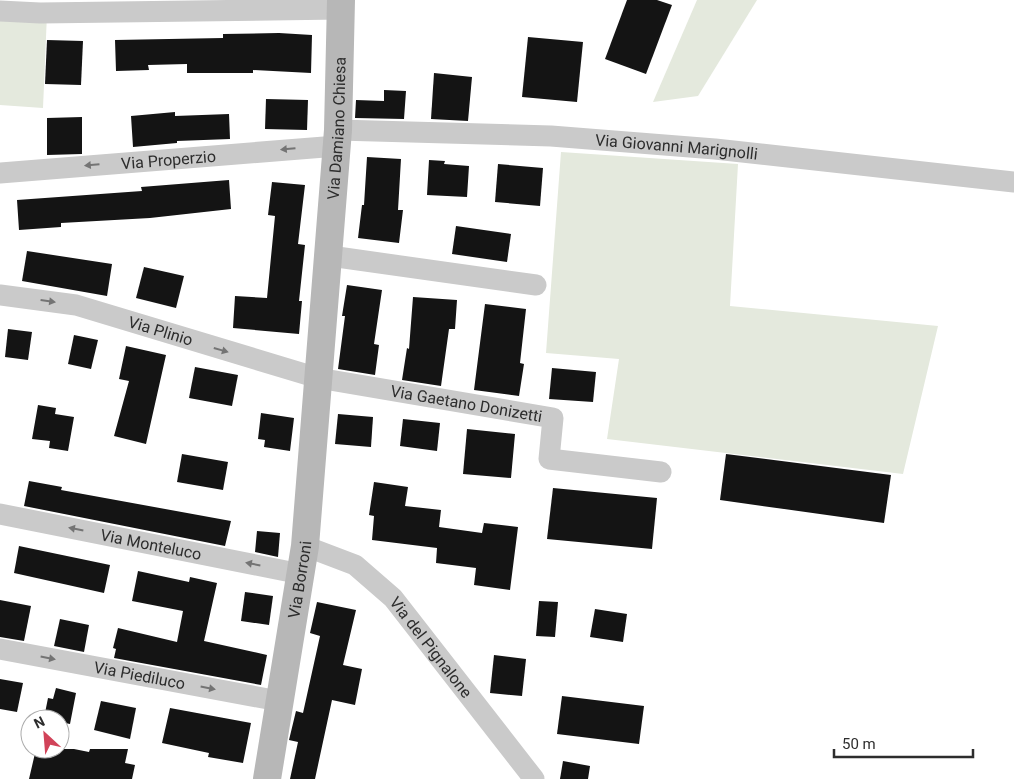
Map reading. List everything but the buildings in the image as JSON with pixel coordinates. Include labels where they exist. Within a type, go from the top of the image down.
[{"type":"street","points":[[0,11],[40,14],[341,4]]},
{"type":"street","name":"Via Damiano Chiesa","points":[[318,378],[330,256],[338,138],[341,4]]},
{"type":"street","name":"Via Giovanni Marignolli","points":[[338,138],[551,136],[715,149],[1014,182]]},
{"type":"street","name":"Via Properzio","points":[[0,173],[338,138]]},
{"type":"street","points":[[330,256],[536,285]]},
{"type":"street","name":"Via Plinio","points":[[0,295],[76,305],[318,378]]},
{"type":"street","name":"Via Gaetano Donizetti","points":[[318,378],[553,418],[549,459],[661,472]]},
{"type":"street","name":"Via Borroni","points":[[267,779],[305,546],[318,378]]},
{"type":"street","name":"Via Monteluco","points":[[0,514],[301,574]]},
{"type":"street","name":"Via del Pignalone","points":[[305,546],[355,564],[393,598],[534,779]]},
{"type":"street","name":"Via Piediluco","points":[[0,649],[279,701]]},
{"type":"shaded area","points":[[697,0],[757,0],[698,96],[653,102]]},
{"type":"shaded area","points":[[0,11],[47,14],[43,108],[0,105]]},
{"type":"shaded area","points":[[561,152],[738,164],[730,306],[938,326],[903,474],[607,439],[619,359],[546,353]]}]
